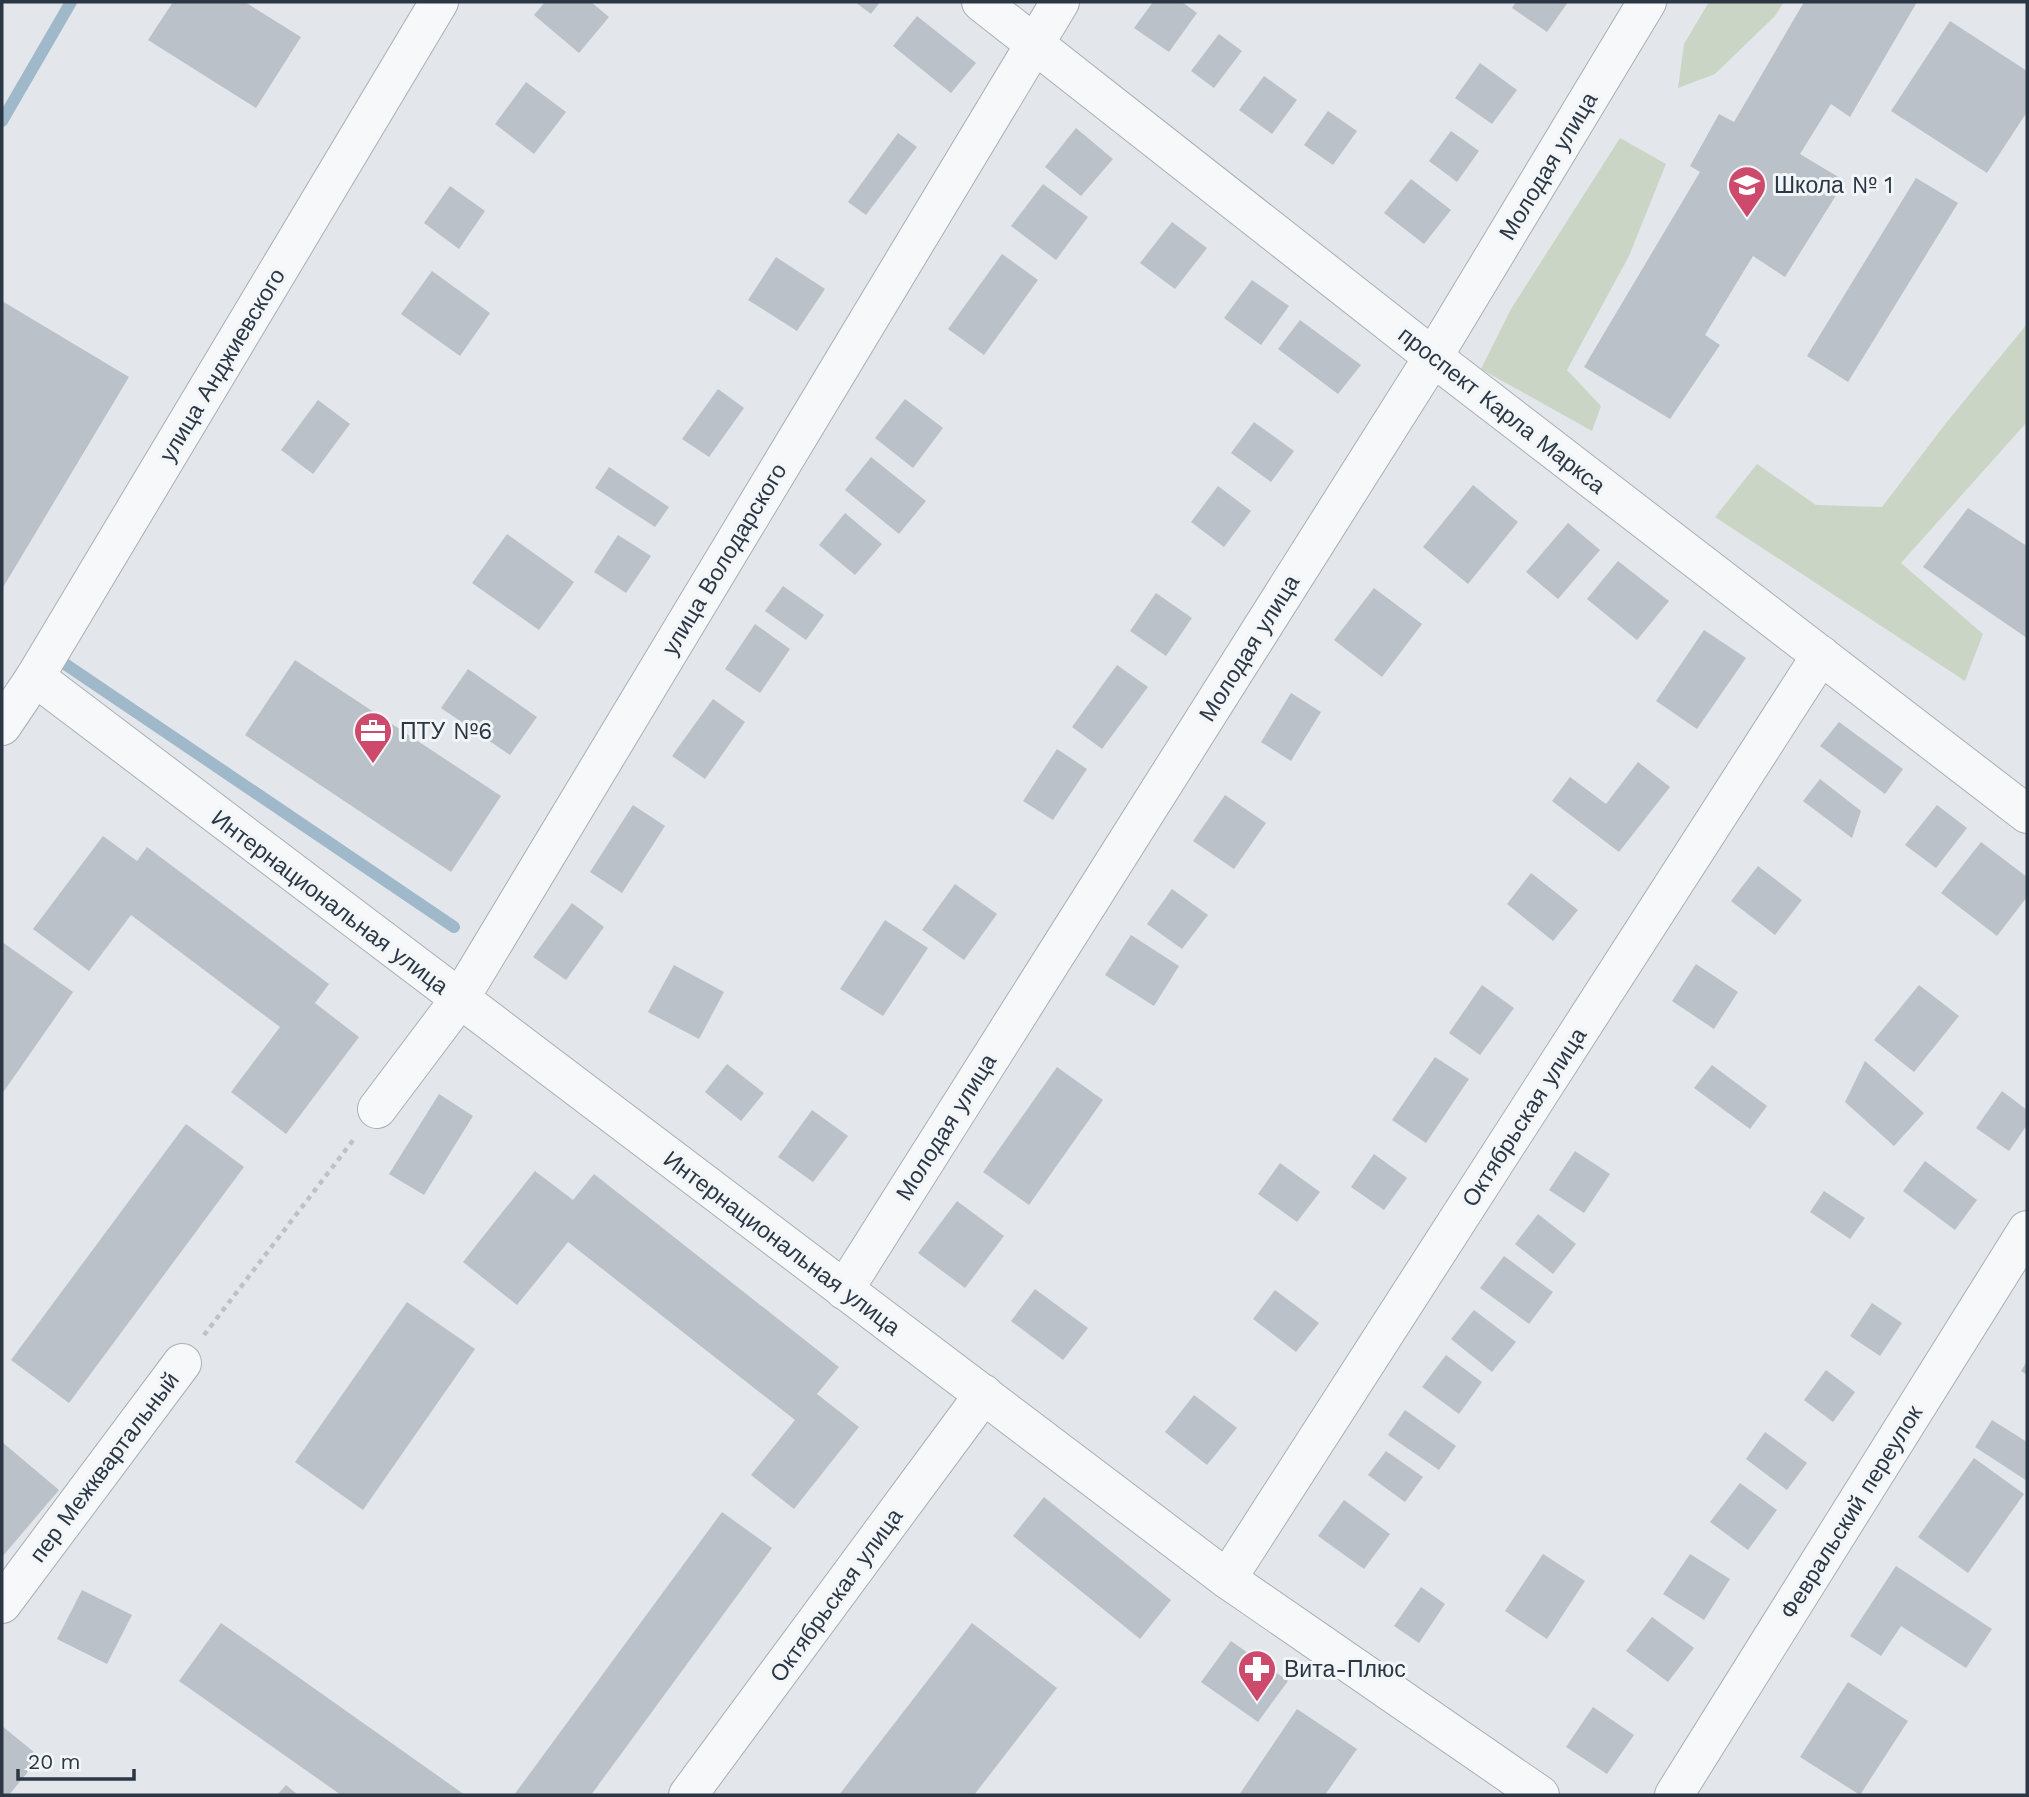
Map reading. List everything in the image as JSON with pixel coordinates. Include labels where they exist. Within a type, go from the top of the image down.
[{"type":"street","name":"улица Анджиевского","points":[[2,726],[35,677],[439,2]]},
{"type":"street","name":"проспект Карла Маркса","points":[[981,2],[1433,357],[2027,814]]},
{"type":"street","name":"улица Володарского","points":[[377,1109],[459,1000],[1060,2]]},
{"type":"street","name":"Молодая улица","points":[[844,1290],[1433,357],[1647,2]]},
{"type":"street","name":"Октябрьская улица","points":[[1227,1579],[1821,655]]},
{"type":"street","name":"Интернациональная улица","points":[[35,677],[1227,1579],[1540,1795]]},
{"type":"street","name":"Февральский переулок","points":[[1674,1795],[2027,1230]]},
{"type":"street","name":"пер Межквартальный","points":[[2,1604],[182,1363]]},
{"type":"street","name":"Октябрьская улица","points":[[688,1795],[984,1394]]},
{"type":"path","points":[[182,1363],[377,1109]]},
{"type":"green space","points":[[1709,2],[1784,2],[1775,16],[1715,74],[1678,88],[1684,44]]},
{"type":"green space","points":[[1620,138],[1666,164],[1629,256],[1567,370],[1601,406],[1592,431],[1481,369],[1511,309]]},
{"type":"green space","points":[[2027,324],[2027,422],[1901,563],[1983,634],[1965,681],[1715,517],[1757,464],[1816,505],[1882,507]]},
{"type":"building","points":[[173,2],[245,2],[301,37],[256,108],[148,40]]},
{"type":"building","points":[[545,2],[591,2],[609,17],[579,53],[534,15]]},
{"type":"building","points":[[855,2],[880,2],[871,14]]},
{"type":"building","points":[[1153,2],[1182,2],[1197,13],[1169,52],[1134,28]]},
{"type":"building","points":[[1516,2],[1568,2],[1547,32],[1512,8]]},
{"type":"building","name":"Школа № 1","points":[[1804,2],[1917,2],[1850,117],[1831,104],[1800,154],[1845,181],[1785,277],[1753,256],[1705,335],[1720,345],[1670,419],[1584,367],[1700,172],[1690,166],[1719,114],[1734,122]]},
{"type":"building","points":[[917,16],[976,63],[951,93],[893,46]]},
{"type":"building","points":[[1950,21],[2027,71],[2027,112],[1987,173],[1891,111]]},
{"type":"building","points":[[1219,34],[1242,51],[1214,88],[1191,71]]},
{"type":"building","points":[[1480,63],[1517,90],[1492,124],[1455,98]]},
{"type":"building","points":[[1264,76],[1297,100],[1272,134],[1239,110]]},
{"type":"building","points":[[526,82],[566,112],[534,154],[495,124]]},
{"type":"building","points":[[1328,111],[1357,131],[1333,165],[1304,145]]},
{"type":"building","points":[[1076,128],[1113,159],[1081,196],[1045,167]]},
{"type":"building","points":[[1451,131],[1479,151],[1457,182],[1429,161]]},
{"type":"building","points":[[898,133],[917,147],[866,215],[848,202]]},
{"type":"building","points":[[1916,178],[1958,203],[1848,382],[1807,356]]},
{"type":"building","points":[[1411,179],[1451,210],[1424,244],[1384,213]]},
{"type":"building","points":[[1043,184],[1088,217],[1056,260],[1011,226]]},
{"type":"building","points":[[450,186],[485,211],[459,249],[424,223]]},
{"type":"building","points":[[1172,222],[1207,248],[1175,289],[1140,263]]},
{"type":"building","points":[[1002,254],[1038,280],[984,355],[948,329]]},
{"type":"building","points":[[776,257],[825,289],[797,331],[748,300]]},
{"type":"building","points":[[432,271],[490,313],[460,356],[401,314]]},
{"type":"building","points":[[1252,280],[1289,306],[1261,345],[1224,318]]},
{"type":"building","points":[[2,301],[129,377],[2,589]]},
{"type":"building","points":[[1300,320],[1361,365],[1338,394],[1278,349]]},
{"type":"building","points":[[718,389],[744,408],[709,457],[682,439]]},
{"type":"building","points":[[905,399],[943,428],[913,468],[875,438]]},
{"type":"building","points":[[318,400],[350,424],[313,474],[281,450]]},
{"type":"building","points":[[1254,422],[1294,451],[1271,482],[1231,453]]},
{"type":"building","points":[[871,457],[926,501],[899,534],[845,490]]},
{"type":"building","points":[[609,467],[669,507],[655,527],[595,488]]},
{"type":"building","points":[[1473,485],[1518,522],[1468,584],[1423,547]]},
{"type":"building","points":[[1218,486],[1251,511],[1224,547],[1191,522]]},
{"type":"building","points":[[1968,508],[2027,546],[2027,638],[1923,567]]},
{"type":"building","points":[[845,513],[882,544],[855,575],[819,545]]},
{"type":"building","points":[[1568,523],[1600,550],[1558,599],[1526,572]]},
{"type":"building","points":[[507,534],[574,582],[539,630],[472,583]]},
{"type":"building","points":[[618,535],[651,556],[626,593],[594,572]]},
{"type":"building","points":[[1618,561],[1669,601],[1637,640],[1587,599]]},
{"type":"building","points":[[783,586],[824,615],[806,640],[765,611]]},
{"type":"building","points":[[1374,588],[1422,624],[1382,677],[1334,640]]},
{"type":"building","points":[[1156,593],[1192,618],[1166,656],[1130,631]]},
{"type":"building","points":[[755,624],[790,649],[760,693],[725,669]]},
{"type":"building","points":[[1704,630],[1746,658],[1697,729],[1656,701]]},
{"type":"building","name":"ПТУ №6","points":[[295,660],[501,796],[451,872],[245,735]]},
{"type":"building","points":[[1117,665],[1148,687],[1102,749],[1072,727]]},
{"type":"building","points":[[468,669],[537,717],[510,755],[441,708]]},
{"type":"building","points":[[1291,693],[1321,712],[1291,761],[1261,742]]},
{"type":"building","points":[[713,699],[745,722],[705,779],[672,756]]},
{"type":"building","points":[[1839,722],[1903,769],[1885,794],[1820,746]]},
{"type":"building","points":[[1057,749],[1087,769],[1053,820],[1023,801]]},
{"type":"building","points":[[1638,762],[1670,787],[1619,852],[1552,801],[1570,777],[1606,804]]},
{"type":"building","points":[[1820,779],[1861,811],[1852,838],[1803,801]]},
{"type":"building","points":[[1225,795],[1266,823],[1234,869],[1193,841]]},
{"type":"building","points":[[633,805],[665,826],[622,893],[590,872]]},
{"type":"building","points":[[1937,805],[1967,828],[1936,868],[1905,845]]},
{"type":"building","points":[[103,836],[137,861],[147,847],[329,984],[315,1003],[359,1037],[286,1134],[231,1092],[280,1027],[131,915],[89,971],[33,929]]},
{"type":"building","points":[[1981,842],[2027,877],[2027,897],[1997,936],[1941,893]]},
{"type":"building","points":[[1758,866],[1802,900],[1775,935],[1731,901]]},
{"type":"building","points":[[1531,873],[1578,910],[1553,941],[1507,904]]},
{"type":"building","points":[[955,884],[997,914],[964,960],[922,930]]},
{"type":"building","points":[[1172,889],[1208,915],[1182,949],[1147,924]]},
{"type":"building","points":[[572,903],[604,927],[566,980],[533,957]]},
{"type":"building","points":[[885,920],[928,948],[883,1016],[840,989]]},
{"type":"building","points":[[1131,935],[1179,966],[1154,1006],[1105,975]]},
{"type":"building","points":[[2,942],[73,992],[2,1094]]},
{"type":"building","points":[[1696,964],[1738,992],[1714,1029],[1672,1001]]},
{"type":"building","points":[[674,965],[724,992],[699,1039],[648,1012]]},
{"type":"building","points":[[1482,985],[1514,1008],[1480,1055],[1449,1033]]},
{"type":"building","points":[[1919,985],[1959,1016],[1914,1072],[1874,1040]]},
{"type":"building","points":[[1435,1057],[1469,1079],[1426,1143],[1392,1120]]},
{"type":"building","points":[[1865,1061],[1924,1113],[1894,1146],[1845,1102]]},
{"type":"building","points":[[727,1064],[764,1093],[741,1121],[705,1092]]},
{"type":"building","points":[[1712,1065],[1767,1106],[1750,1129],[1694,1088]]},
{"type":"building","points":[[1057,1067],[1103,1100],[1029,1205],[983,1172]]},
{"type":"building","points":[[2002,1091],[2027,1110],[2027,1125],[2009,1151],[1976,1128]]},
{"type":"building","points":[[439,1094],[473,1116],[424,1195],[389,1174]]},
{"type":"building","points":[[812,1110],[848,1136],[813,1182],[778,1157]]},
{"type":"building","points":[[186,1124],[244,1167],[69,1403],[11,1360]]},
{"type":"building","points":[[1575,1151],[1610,1174],[1584,1213],[1549,1190]]},
{"type":"building","points":[[1374,1154],[1407,1178],[1384,1210],[1351,1187]]},
{"type":"building","points":[[1925,1161],[1977,1200],[1955,1230],[1903,1191]]},
{"type":"building","points":[[1280,1163],[1320,1192],[1297,1222],[1258,1194]]},
{"type":"building","points":[[535,1171],[573,1200],[594,1174],[839,1367],[817,1394],[859,1427],[794,1509],[751,1475],[795,1420],[568,1242],[517,1305],[463,1262]]},
{"type":"building","points":[[1824,1191],[1865,1218],[1850,1239],[1810,1212]]},
{"type":"building","points":[[957,1201],[1004,1236],[965,1288],[918,1253]]},
{"type":"building","points":[[1538,1214],[1576,1244],[1553,1274],[1515,1244]]},
{"type":"building","points":[[1504,1256],[1553,1292],[1529,1324],[1480,1288]]},
{"type":"building","points":[[1035,1289],[1088,1328],[1063,1360],[1011,1321]]},
{"type":"building","points":[[1275,1290],[1319,1323],[1296,1352],[1253,1319]]},
{"type":"building","points":[[407,1302],[475,1349],[363,1510],[295,1462]]},
{"type":"building","points":[[1872,1303],[1902,1323],[1880,1356],[1850,1336]]},
{"type":"building","points":[[1474,1310],[1516,1342],[1492,1372],[1451,1339]]},
{"type":"building","points":[[1446,1355],[1482,1382],[1459,1414],[1422,1387]]},
{"type":"building","points":[[2027,1361],[2027,1375],[2021,1371]]},
{"type":"building","points":[[1826,1370],[1855,1392],[1833,1422],[1804,1400]]},
{"type":"building","points":[[1194,1395],[1237,1428],[1207,1465],[1165,1432]]},
{"type":"building","points":[[1405,1410],[1456,1446],[1439,1470],[1388,1435]]},
{"type":"building","points":[[1992,1420],[2027,1442],[2027,1481],[1975,1447]]},
{"type":"building","points":[[1765,1432],[1807,1463],[1787,1490],[1746,1459]]},
{"type":"building","points":[[2,1442],[59,1490],[2,1557]]},
{"type":"building","points":[[1386,1451],[1423,1477],[1405,1502],[1368,1475]]},
{"type":"building","points":[[1974,1458],[2024,1494],[1968,1573],[1918,1537]]},
{"type":"building","points":[[1740,1483],[1777,1510],[1748,1550],[1710,1522]]},
{"type":"building","points":[[1044,1497],[1171,1600],[1140,1639],[1013,1536]]},
{"type":"building","points":[[1344,1500],[1390,1534],[1364,1569],[1318,1536]]},
{"type":"building","points":[[722,1512],[772,1548],[591,1795],[514,1795]]},
{"type":"building","points":[[1543,1554],[1585,1581],[1547,1639],[1505,1611]]},
{"type":"building","points":[[1690,1554],[1730,1579],[1704,1620],[1663,1594]]},
{"type":"building","points":[[1896,1566],[1992,1629],[1966,1668],[1901,1626],[1881,1656],[1850,1636]]},
{"type":"building","points":[[1421,1587],[1445,1604],[1419,1643],[1394,1626]]},
{"type":"building","points":[[82,1590],[132,1615],[107,1664],[57,1639]]},
{"type":"building","points":[[1652,1617],[1694,1648],[1668,1682],[1626,1651]]},
{"type":"building","points":[[221,1623],[465,1795],[341,1795],[179,1681]]},
{"type":"building","points":[[972,1623],[1057,1688],[974,1795],[839,1795]]},
{"type":"building","points":[[1231,1641],[1288,1681],[1258,1722],[1201,1682]]},
{"type":"building","points":[[1848,1682],[1908,1721],[1860,1795],[1800,1757]]},
{"type":"building","points":[[1593,1707],[1634,1735],[1607,1774],[1566,1747]]},
{"type":"building","points":[[1297,1709],[1357,1749],[1325,1795],[1239,1795]]},
{"type":"building","points":[[2,1726],[40,1757],[9,1795],[2,1795]]},
{"type":"building","points":[[286,1785],[298,1795],[277,1795]]},
{"type":"waterway","points":[[2,121],[71,2]]},
{"type":"waterway","points":[[65,664],[454,927]]},
{"type":"place","name":"Школа № 1","points":[[1747,219]]},
{"type":"place","name":"ПТУ №6","points":[[373,765]]},
{"type":"place","name":"Вита-Плюс","points":[[1257,1703]]}]
